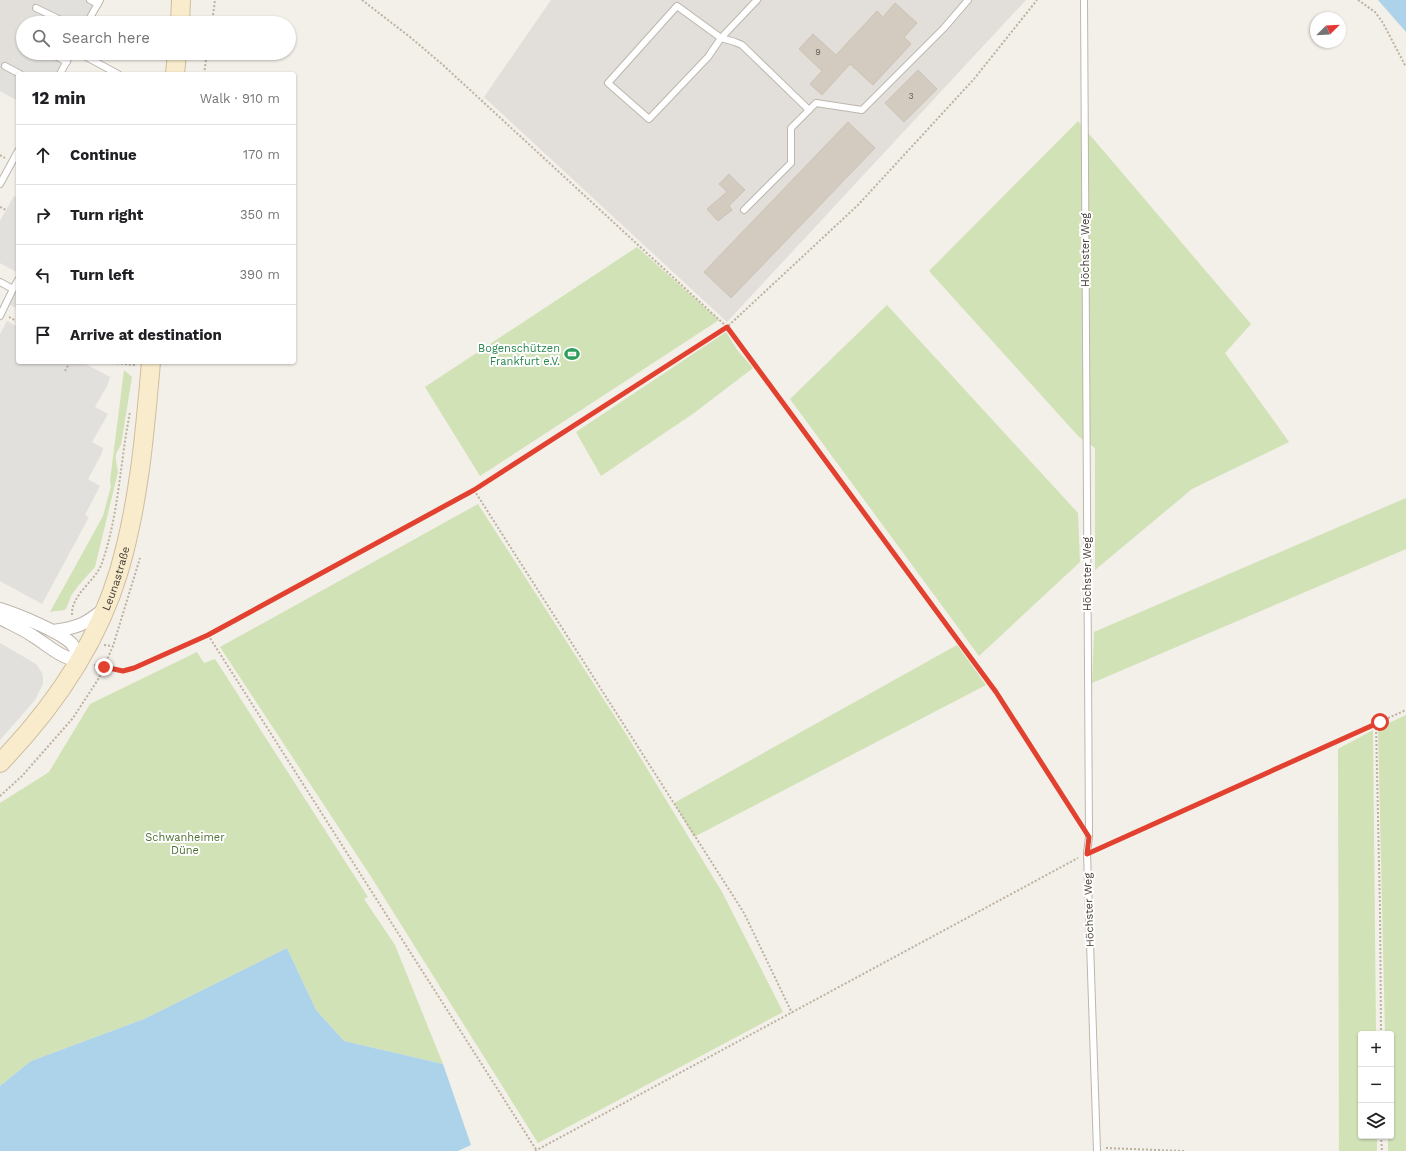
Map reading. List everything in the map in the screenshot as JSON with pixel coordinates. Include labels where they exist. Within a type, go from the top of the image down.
[{"type":"main road","points":[[180,16],[181,0]]},
{"type":"main road","points":[[176,72],[177,60]]},
{"type":"main road","name":"Leunastraße","points":[[0,763],[23,738],[57,696],[79,661],[105,608],[119,572],[136,497],[143,453],[145,364]]},
{"type":"street","points":[[53,631],[70,629],[78,626],[94,617],[105,608]]},
{"type":"street","points":[[0,609],[53,631],[72,644],[78,655],[79,661],[71,660],[59,654],[32,635],[0,618]]},
{"type":"lane","points":[[90,0],[99,2],[91,16]]},
{"type":"lane","points":[[757,0],[721,38],[708,57],[650,120],[608,83],[677,6],[721,38],[742,45],[809,110]]},
{"type":"lane","points":[[744,210],[792,162],[791,128],[809,110],[816,104],[862,110],[944,28],[968,0]]},
{"type":"lane","name":"Höchster Weg","points":[[1084,0],[1089,837],[1087,854],[1097,1149]]},
{"type":"lane","points":[[36,8],[53,16]]},
{"type":"lane","points":[[61,72],[66,62],[62,60]]},
{"type":"lane","points":[[92,60],[114,72]]},
{"type":"lane","points":[[5,66],[16,72]]},
{"type":"lane","points":[[0,184],[16,155]]},
{"type":"lane","points":[[0,282],[13,289]]},
{"type":"lane","points":[[0,316],[16,284]]},
{"type":"path","points":[[213,16],[215,0]]},
{"type":"path","points":[[362,0],[443,65],[727,327],[996,692],[1089,837]]},
{"type":"path","points":[[104,667],[123,671],[134,668],[208,635],[474,490],[727,327],[858,205],[974,79],[1037,0]]},
{"type":"path","points":[[1358,0],[1374,12],[1383,23],[1406,67]]},
{"type":"path","points":[[204,72],[206,60]]},
{"type":"path","points":[[0,207],[6,210]]},
{"type":"path","points":[[65,371],[69,364]]},
{"type":"path","points":[[72,614],[72,608],[83,590],[98,572],[102,564],[116,508],[126,432],[132,405]]},
{"type":"path","points":[[474,490],[744,913],[792,1012]]},
{"type":"path","points":[[208,635],[536,1151],[1087,854],[1406,710]]},
{"type":"path","points":[[0,796],[27,770],[73,718],[99,678],[113,646]]},
{"type":"path","points":[[1376,724],[1381,1031]]},
{"type":"path","points":[[1381,1139],[1382,1151]]},
{"type":"path","points":[[1097,1149],[1184,1151]]},
{"type":"shaded area","points":[[0,0],[46,0],[37,16],[16,16],[16,54],[0,83]]},
{"type":"shaded area","points":[[46,0],[100,0],[91,16],[37,16]]},
{"type":"shaded area","points":[[551,0],[1026,0],[727,322],[484,97]]},
{"type":"shaded area","points":[[16,54],[16,60],[67,60],[61,72],[16,72],[16,100],[0,91],[0,83]]},
{"type":"shaded area","points":[[14,196],[16,197],[16,272],[0,263],[0,221]]},
{"type":"shaded area","points":[[16,284],[16,308],[6,303]]},
{"type":"shaded area","points":[[7,321],[16,326],[16,364],[86,364],[110,377],[107,386],[95,407],[108,414],[92,442],[103,448],[102,453],[88,479],[100,486],[85,515],[89,517],[42,604],[0,581],[0,334]]},
{"type":"shaded area","points":[[0,643],[36,664],[42,673],[43,684],[35,700],[0,740]]},
{"type":"green space","points":[[1078,121],[1251,324],[1225,353],[1289,442],[1192,489],[1095,570],[1095,448],[1079,437],[929,271]]},
{"type":"green space","name":"Bogenschützen Frankfurt e.V.","points":[[637,247],[719,320],[480,476],[425,387]]},
{"type":"green space","points":[[887,305],[1078,513],[1080,562],[979,656],[790,399]]},
{"type":"green space","points":[[726,332],[738,351],[753,368],[694,413],[601,476],[576,432]]},
{"type":"green space","points":[[124,370],[132,377],[121,445],[116,455],[118,472],[95,567],[71,596],[66,609],[50,612],[103,516],[111,486],[110,481]]},
{"type":"green space","points":[[1406,498],[1406,549],[1092,683],[1094,632]]},
{"type":"green space","points":[[478,504],[626,734],[722,892],[783,1012],[538,1143],[370,875],[220,647]]},
{"type":"green space","points":[[957,645],[986,685],[694,837],[674,803]]},
{"type":"green space","name":"Schwanheimer Düne","points":[[197,652],[204,663],[215,659],[368,897],[364,899],[395,945],[443,1064],[344,1041],[316,1010],[287,948],[144,1019],[31,1061],[0,1086],[0,803],[49,772],[90,704]]},
{"type":"green space","points":[[1406,715],[1406,1151],[1388,1151],[1388,1139],[1394,1139],[1394,1031],[1385,1031],[1378,728]]},
{"type":"green space","points":[[1373,730],[1376,1031],[1358,1031],[1358,1139],[1377,1139],[1377,1151],[1339,1151],[1338,749]]},
{"type":"water","points":[[1378,0],[1406,0],[1406,32]]},
{"type":"water","points":[[287,948],[316,1010],[344,1041],[443,1064],[471,1145],[458,1151],[0,1151],[0,1086],[31,1061],[144,1019]]},
{"type":"building","points":[[895,3],[917,23],[904,37],[911,44],[873,85],[850,64],[822,95],[810,84],[822,71],[799,49],[813,34],[836,55],[877,11],[883,17]]},
{"type":"building","points":[[918,70],[937,89],[904,122],[885,103]]},
{"type":"building","points":[[848,122],[875,148],[731,298],[704,272]]},
{"type":"building","points":[[729,174],[745,190],[729,206],[732,210],[718,221],[707,209],[727,192],[719,184]]},
{"type":"place","name":"Bogenschützen Frankfurt e.V.","points":[[572,354]]},
{"type":"route","points":[[104,667],[123,671],[134,668],[208,635],[474,490],[727,327],[996,692],[1089,837],[1087,854],[1380,722]]}]
